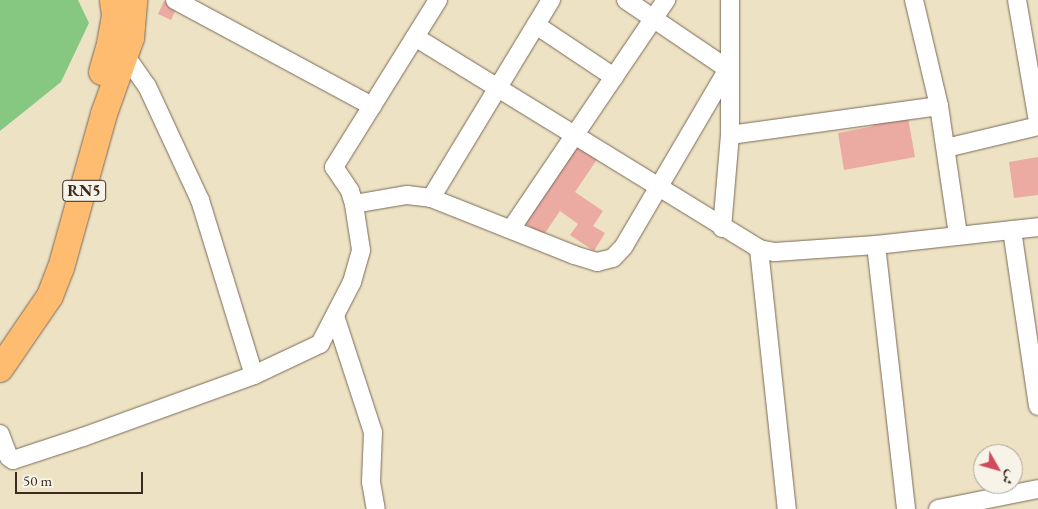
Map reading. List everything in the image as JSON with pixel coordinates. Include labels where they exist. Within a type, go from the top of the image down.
[{"type":"main road","name":"RN5","points":[[0,340],[25,304],[50,248],[110,44],[115,15],[113,0]]},
{"type":"main road","name":"RN5","points":[[0,369],[50,296],[62,268],[104,114],[131,38],[134,0]]},
{"type":"street","points":[[174,0],[372,106]]},
{"type":"street","points":[[0,434],[9,457],[13,460],[84,437],[254,375],[320,344],[352,282],[362,250],[350,191],[334,167],[438,0]]},
{"type":"street","points":[[431,198],[552,0]]},
{"type":"street","points":[[626,0],[654,17],[728,69]]},
{"type":"street","points":[[511,229],[666,0]]},
{"type":"street","points":[[722,228],[730,135],[728,69],[730,0]]},
{"type":"street","points":[[914,0],[939,106],[958,235]]},
{"type":"street","points":[[1018,0],[1038,121]]},
{"type":"street","points":[[536,25],[614,76]]},
{"type":"street","points":[[415,37],[658,185],[722,228],[759,249],[774,252],[876,245],[1038,227]]},
{"type":"street","points":[[125,55],[147,86],[200,200],[254,375]]},
{"type":"street","points":[[354,204],[407,195],[431,198],[597,262],[613,258],[624,246],[658,185],[728,69]]},
{"type":"street","points":[[730,135],[939,106]]},
{"type":"street","points":[[946,148],[1038,126]]},
{"type":"street","points":[[1012,230],[1038,406]]},
{"type":"street","points":[[876,245],[906,509]]},
{"type":"street","points":[[759,249],[787,509]]},
{"type":"street","points":[[335,316],[373,432],[371,482],[376,509]]},
{"type":"street","points":[[939,509],[1038,489]]},
{"type":"green space","points":[[0,0],[78,0],[89,23],[61,82],[0,131]]},
{"type":"building","points":[[164,1],[177,7],[171,20],[158,14]]},
{"type":"building","points":[[907,112],[915,157],[844,170],[838,133],[874,126],[872,119]]},
{"type":"building","points":[[569,139],[598,158],[575,192],[603,211],[593,226],[605,233],[594,251],[570,235],[578,224],[560,211],[543,236],[517,218]]},
{"type":"building","points":[[1038,157],[1038,195],[1014,198],[1009,162]]}]
